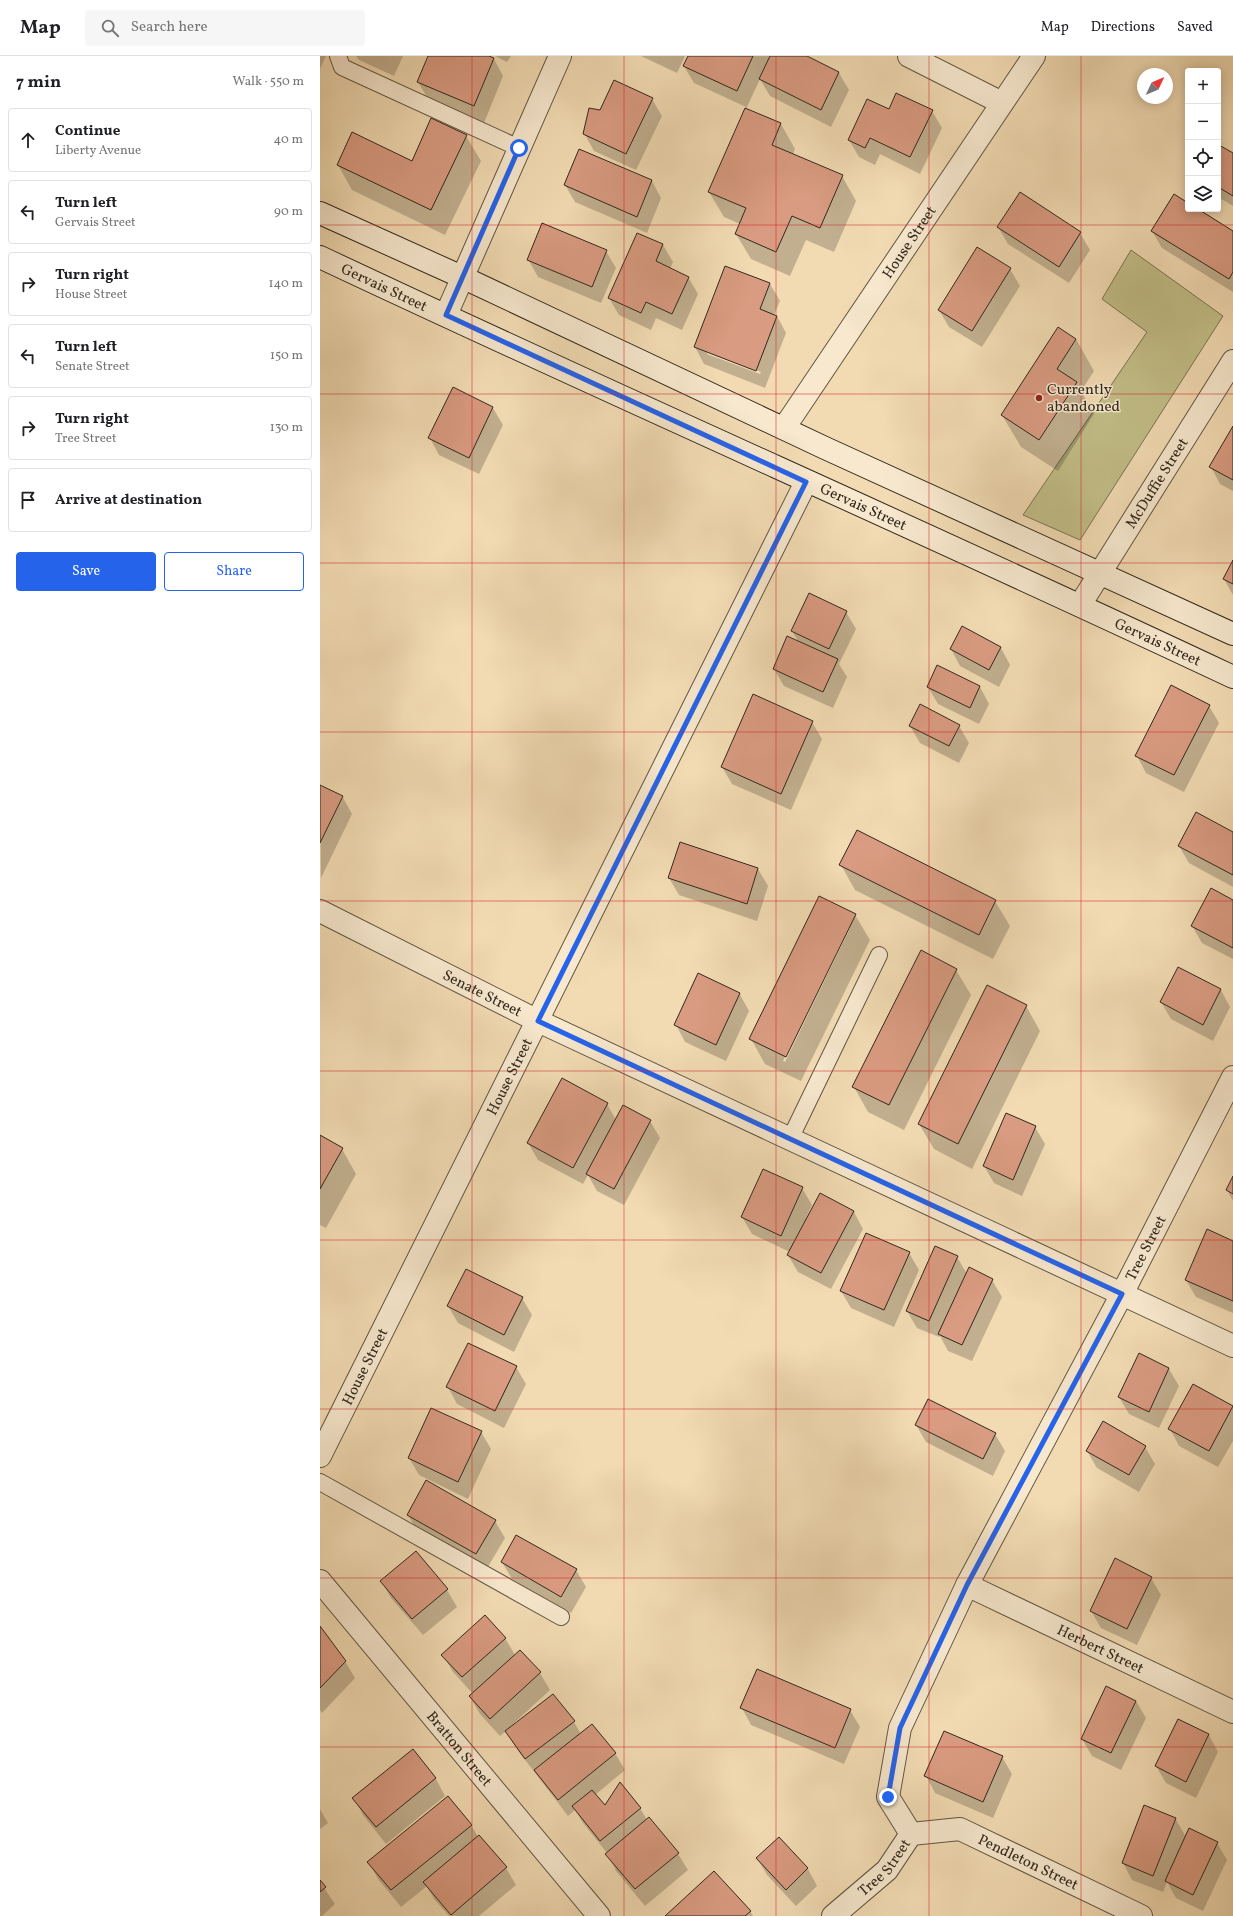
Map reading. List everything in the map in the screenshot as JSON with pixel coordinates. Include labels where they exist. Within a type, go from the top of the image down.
[{"type":"street","points":[[446,315],[560,56]]},
{"type":"street","points":[[909,56],[1002,103]]},
{"type":"street","name":"House Street","points":[[784,428],[1034,56]]},
{"type":"street","points":[[320,213],[462,277],[784,428],[1233,634]]},
{"type":"street","name":"Gervais Street","points":[[320,257],[806,482],[1080,605],[1233,677]]},
{"type":"street","name":"McDuffie Street","points":[[1080,605],[1233,361]]},
{"type":"street","name":"House Street","points":[[320,1456],[806,482]]},
{"type":"street","name":"Senate Street","points":[[320,911],[538,1021],[1233,1346]]},
{"type":"street","name":"Tree Street","points":[[833,1916],[887,1870],[911,1834],[888,1797],[900,1728],[967,1585],[1122,1294],[1233,1077]]},
{"type":"street","name":"Bratton Street","points":[[320,1581],[599,1916]]},
{"type":"street","name":"Herbert Street","points":[[967,1585],[1233,1712]]},
{"type":"street","name":"Pendleton Street","points":[[911,1834],[960,1829],[1141,1916]]},
{"type":"lane","points":[[338,56],[342,67],[519,148]]},
{"type":"lane","points":[[790,1139],[879,955]]},
{"type":"lane","points":[[320,1482],[561,1617]]},
{"type":"shaded area","points":[[1131,250],[1223,316],[1080,540],[1023,515],[1147,332],[1102,299]]},
{"type":"building","points":[[428,56],[489,56],[494,58],[474,106],[417,82]]},
{"type":"building","points":[[688,56],[753,56],[737,91],[683,66]]},
{"type":"building","points":[[770,56],[807,56],[839,72],[821,110],[759,79]]},
{"type":"building","points":[[614,80],[653,98],[626,154],[583,134],[589,108],[600,110]]},
{"type":"building","points":[[896,93],[933,110],[910,157],[870,138],[865,148],[848,140],[867,99],[889,109]]},
{"type":"building","points":[[745,108],[781,123],[772,145],[843,175],[820,228],[792,216],[776,252],[735,234],[746,208],[708,192]]},
{"type":"building","points":[[431,118],[467,135],[431,210],[337,165],[352,132],[412,161]]},
{"type":"building","points":[[1221,146],[1233,153],[1233,196],[1221,189]]},
{"type":"building","points":[[579,149],[652,180],[637,217],[564,185]]},
{"type":"building","points":[[1020,192],[1081,232],[1059,267],[997,227]]},
{"type":"building","points":[[1174,194],[1185,201],[1185,212],[1203,212],[1233,231],[1233,272],[1229,279],[1151,231]]},
{"type":"building","points":[[542,223],[607,250],[592,287],[527,260]]},
{"type":"building","points":[[637,233],[663,244],[656,261],[689,277],[672,314],[646,302],[641,313],[608,298]]},
{"type":"building","points":[[977,247],[1011,268],[972,331],[938,310]]},
{"type":"building","points":[[725,266],[770,283],[760,309],[777,316],[756,371],[694,347]]},
{"type":"building","name":"Currently abandoned","points":[[1058,327],[1076,339],[1057,369],[1077,382],[1039,440],[1001,415]]},
{"type":"building","points":[[453,387],[493,407],[469,458],[428,438]]},
{"type":"building","points":[[1233,426],[1233,480],[1209,467]]},
{"type":"building","points":[[1233,560],[1233,584],[1223,579]]},
{"type":"building","points":[[809,593],[847,611],[829,649],[791,631]]},
{"type":"building","points":[[962,626],[1001,647],[989,670],[950,649]]},
{"type":"building","points":[[787,636],[838,659],[823,692],[773,669]]},
{"type":"building","points":[[937,665],[980,686],[970,708],[927,687]]},
{"type":"building","points":[[1171,685],[1210,705],[1174,775],[1135,756]]},
{"type":"building","points":[[753,694],[813,721],[781,794],[721,767]]},
{"type":"building","points":[[920,704],[960,725],[949,746],[909,726]]},
{"type":"building","points":[[320,785],[343,796],[320,843]]},
{"type":"building","points":[[1196,812],[1233,832],[1233,875],[1178,846]]},
{"type":"building","points":[[857,830],[996,900],[979,935],[839,865]]},
{"type":"building","points":[[680,842],[758,868],[747,904],[668,878]]},
{"type":"building","points":[[1211,888],[1233,900],[1233,948],[1191,926]]},
{"type":"building","points":[[819,896],[856,914],[786,1057],[749,1039]]},
{"type":"building","points":[[921,950],[957,969],[889,1105],[852,1087]]},
{"type":"building","points":[[1178,967],[1221,989],[1203,1025],[1160,1002]]},
{"type":"building","points":[[698,973],[740,993],[716,1045],[674,1025]]},
{"type":"building","points":[[987,985],[1027,1005],[958,1144],[918,1124]]},
{"type":"building","points":[[562,1078],[608,1103],[573,1168],[527,1143]]},
{"type":"building","points":[[623,1105],[651,1120],[614,1189],[586,1174]]},
{"type":"building","points":[[1006,1113],[1036,1126],[1013,1180],[983,1166]]},
{"type":"building","points":[[320,1135],[343,1148],[320,1189]]},
{"type":"building","points":[[763,1169],[803,1187],[781,1236],[741,1217]]},
{"type":"building","points":[[1233,1176],[1233,1194],[1226,1190]]},
{"type":"building","points":[[820,1193],[854,1211],[821,1273],[787,1255]]},
{"type":"building","points":[[1207,1229],[1233,1241],[1233,1301],[1185,1280]]},
{"type":"building","points":[[866,1233],[910,1252],[884,1310],[840,1291]]},
{"type":"building","points":[[935,1246],[958,1256],[929,1321],[906,1311]]},
{"type":"building","points":[[969,1267],[993,1279],[962,1345],[938,1334]]},
{"type":"building","points":[[466,1269],[523,1297],[504,1335],[447,1306]]},
{"type":"building","points":[[468,1343],[517,1366],[495,1411],[446,1387]]},
{"type":"building","points":[[1139,1353],[1169,1368],[1149,1412],[1118,1397]]},
{"type":"building","points":[[1193,1384],[1233,1406],[1209,1451],[1168,1429]]},
{"type":"building","points":[[928,1399],[996,1433],[983,1459],[915,1425]]},
{"type":"building","points":[[431,1408],[482,1431],[458,1482],[408,1458]]},
{"type":"building","points":[[1103,1421],[1146,1446],[1129,1475],[1086,1451]]},
{"type":"building","points":[[426,1480],[496,1520],[476,1554],[407,1515]]},
{"type":"building","points":[[516,1535],[577,1569],[561,1597],[501,1562]]},
{"type":"building","points":[[416,1551],[448,1589],[412,1619],[380,1581]]},
{"type":"building","points":[[1115,1558],[1152,1577],[1127,1629],[1090,1611]]},
{"type":"building","points":[[485,1615],[506,1638],[462,1677],[441,1655]]},
{"type":"building","points":[[320,1626],[346,1661],[320,1688]]},
{"type":"building","points":[[520,1650],[541,1672],[490,1719],[469,1696]]},
{"type":"building","points":[[757,1669],[851,1709],[835,1748],[740,1708]]},
{"type":"building","points":[[1106,1686],[1136,1701],[1111,1753],[1081,1739]]},
{"type":"building","points":[[553,1694],[575,1721],[525,1759],[505,1731]]},
{"type":"building","points":[[1178,1719],[1209,1734],[1186,1782],[1155,1766]]},
{"type":"building","points":[[592,1724],[616,1753],[558,1800],[534,1770]]},
{"type":"building","points":[[944,1731],[1003,1756],[983,1802],[924,1776]]},
{"type":"building","points":[[413,1749],[436,1778],[376,1827],[352,1798]]},
{"type":"building","points":[[620,1782],[641,1808],[600,1841],[572,1806],[592,1790],[605,1805]]},
{"type":"building","points":[[448,1796],[472,1825],[391,1890],[367,1862]]},
{"type":"building","points":[[1144,1805],[1176,1818],[1153,1876],[1122,1863]]},
{"type":"building","points":[[649,1817],[679,1853],[635,1889],[605,1854]]},
{"type":"building","points":[[1189,1828],[1218,1842],[1193,1895],[1165,1881]]},
{"type":"building","points":[[479,1835],[507,1867],[451,1915],[423,1882]]},
{"type":"building","points":[[779,1837],[808,1868],[786,1890],[756,1858]]},
{"type":"building","points":[[714,1871],[751,1911],[745,1916],[665,1916]]},
{"type":"building","points":[[320,1880],[326,1887],[320,1892]]},
{"type":"place","name":"Currently abandoned","points":[[1039,398]]},
{"type":"route","points":[[519,148],[446,315],[806,482],[538,1021],[1122,1294],[967,1585],[900,1728],[888,1797]]}]
